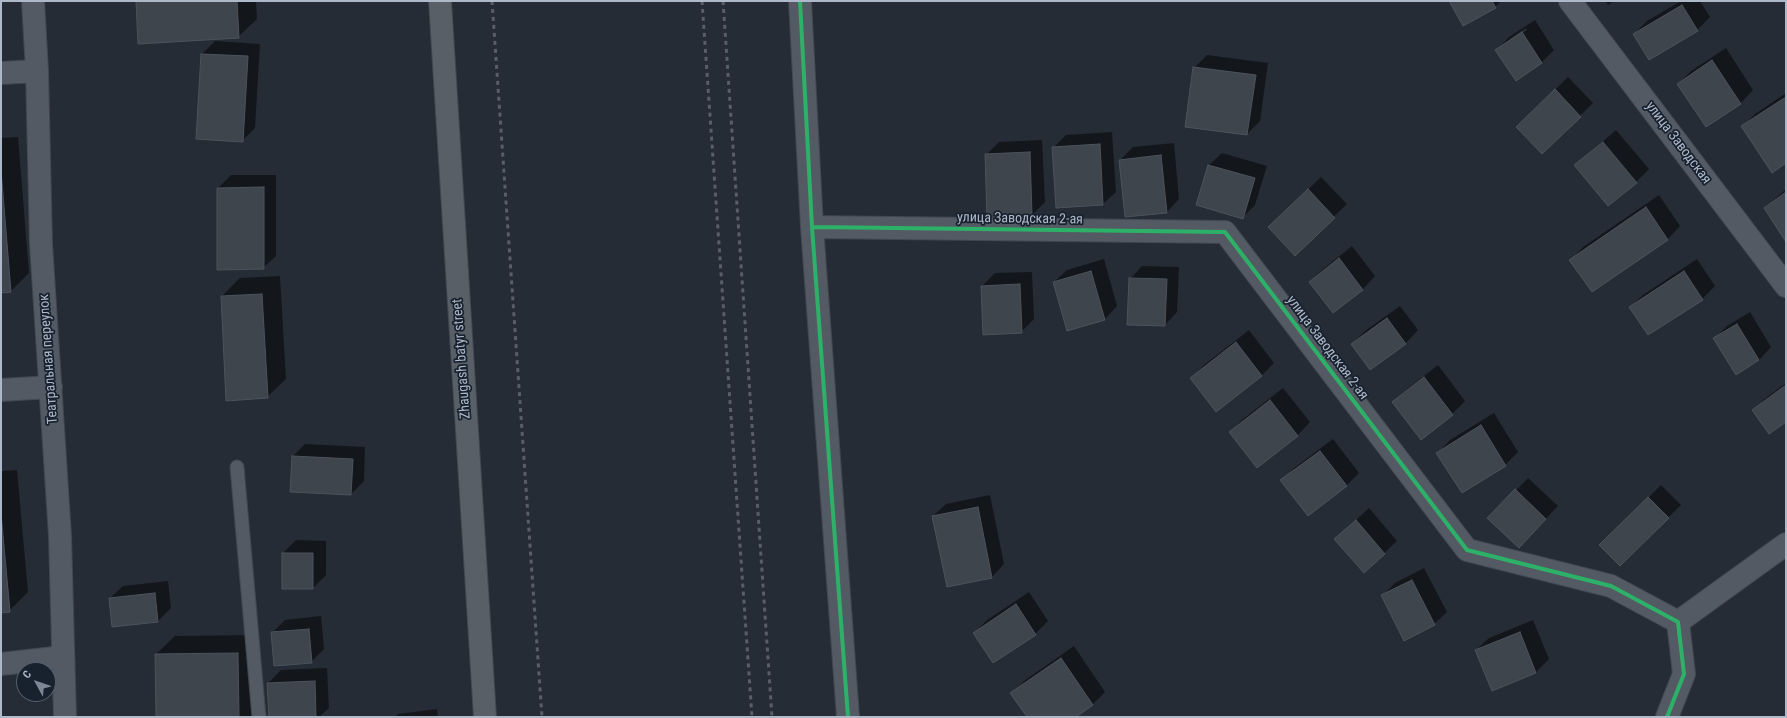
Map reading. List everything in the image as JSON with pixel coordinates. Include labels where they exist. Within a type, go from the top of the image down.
[{"type":"main road","name":"Zhaugash batyr street","points":[[440,1],[485,717]]},
{"type":"street","name":"Театральная переулок","points":[[32,1],[37,71],[41,244],[60,536],[65,717]]},
{"type":"street","points":[[800,1],[812,228],[848,717]]},
{"type":"street","name":"улица Заводская","points":[[1570,1],[1786,286]]},
{"type":"street","points":[[1,73],[37,71]]},
{"type":"street","name":"улица Заводская 2-ая","points":[[812,228],[1225,232],[1467,550],[1611,586],[1678,622]]},
{"type":"street","points":[[1,390],[51,387]]},
{"type":"street","points":[[1667,717],[1684,674],[1678,622],[1786,544]]},
{"type":"street","points":[[1,664],[63,657]]},
{"type":"lane","points":[[237,467],[259,717]]},
{"type":"building","points":[[136,1],[237,1],[239,38],[138,44]]},
{"type":"building","points":[[1449,1],[1492,1],[1496,8],[1463,26]]},
{"type":"building","points":[[1682,5],[1698,31],[1649,60],[1633,34]]},
{"type":"building","points":[[1522,32],[1542,63],[1516,81],[1495,50]]},
{"type":"building","points":[[201,54],[248,56],[243,142],[196,139]]},
{"type":"building","points":[[1712,60],[1741,104],[1706,127],[1677,84]]},
{"type":"building","points":[[1193,67],[1256,75],[1247,135],[1185,127]]},
{"type":"building","points":[[1555,89],[1581,117],[1542,154],[1516,127]]},
{"type":"building","points":[[1786,97],[1786,163],[1772,173],[1741,126]]},
{"type":"building","points":[[1603,142],[1637,183],[1608,206],[1574,165]]},
{"type":"building","points":[[1100,144],[1103,205],[1056,208],[1052,147]]},
{"type":"building","points":[[1030,152],[1032,216],[987,218],[985,154]]},
{"type":"building","points":[[1161,155],[1167,213],[1125,217],[1119,160]]},
{"type":"building","points":[[1208,165],[1255,178],[1243,219],[1196,205]]},
{"type":"building","points":[[1,170],[11,292],[1,293]]},
{"type":"building","points":[[264,187],[264,269],[217,270],[217,188]]},
{"type":"building","points":[[1308,189],[1335,218],[1295,256],[1268,227]]},
{"type":"building","points":[[1786,192],[1786,242],[1764,208]]},
{"type":"building","points":[[1646,207],[1668,240],[1592,292],[1569,260]]},
{"type":"building","points":[[1339,258],[1363,290],[1333,313],[1309,282]]},
{"type":"building","points":[[1091,271],[1105,320],[1067,331],[1053,282]]},
{"type":"building","points":[[1684,271],[1703,300],[1648,335],[1629,307]]},
{"type":"building","points":[[1129,278],[1167,279],[1165,326],[1127,325]]},
{"type":"building","points":[[1020,284],[1022,333],[983,335],[981,286]]},
{"type":"building","points":[[262,294],[268,398],[226,401],[221,296]]},
{"type":"building","points":[[1387,318],[1406,344],[1370,370],[1351,344]]},
{"type":"building","points":[[1737,324],[1759,360],[1736,375],[1713,338]]},
{"type":"building","points":[[1236,342],[1262,376],[1216,412],[1190,378]]},
{"type":"building","points":[[1424,377],[1453,415],[1421,440],[1392,402]]},
{"type":"building","points":[[1786,385],[1786,422],[1769,434],[1752,410]]},
{"type":"building","points":[[1270,400],[1298,436],[1257,468],[1229,432]]},
{"type":"building","points":[[1481,425],[1506,466],[1462,493],[1436,453]]},
{"type":"building","points":[[1320,451],[1347,486],[1308,516],[1280,480]]},
{"type":"building","points":[[292,456],[353,459],[351,495],[290,492]]},
{"type":"building","points":[[1515,489],[1546,519],[1519,548],[1487,518]]},
{"type":"building","points":[[1648,497],[1669,518],[1620,566],[1599,545]]},
{"type":"building","points":[[978,507],[992,578],[947,587],[932,516]]},
{"type":"building","points":[[1,513],[10,612],[1,613]]},
{"type":"building","points":[[1356,520],[1385,554],[1364,573],[1334,539]]},
{"type":"building","points":[[282,553],[313,553],[313,589],[282,589]]},
{"type":"building","points":[[1412,580],[1435,625],[1404,641],[1381,595]]},
{"type":"building","points":[[155,593],[158,622],[112,627],[109,598]]},
{"type":"building","points":[[1016,604],[1036,635],[993,663],[973,633]]},
{"type":"building","points":[[309,629],[312,663],[274,666],[271,632]]},
{"type":"building","points":[[1520,632],[1536,673],[1492,691],[1475,650]]},
{"type":"building","points":[[238,653],[239,717],[156,717],[155,654]]},
{"type":"building","points":[[1061,658],[1093,705],[1076,717],[1027,717],[1010,693]]},
{"type":"building","points":[[315,681],[316,717],[269,717],[267,683]]},
{"type":"railway","points":[[492,1],[542,717]]},
{"type":"railway","points":[[702,1],[752,717]]},
{"type":"railway","points":[[723,1],[772,717]]},
{"type":"cycle path","points":[[800,1],[812,227],[848,717]]},
{"type":"cycle path","points":[[812,227],[1225,232],[1467,550],[1611,586],[1678,622],[1684,674],[1667,717]]}]
